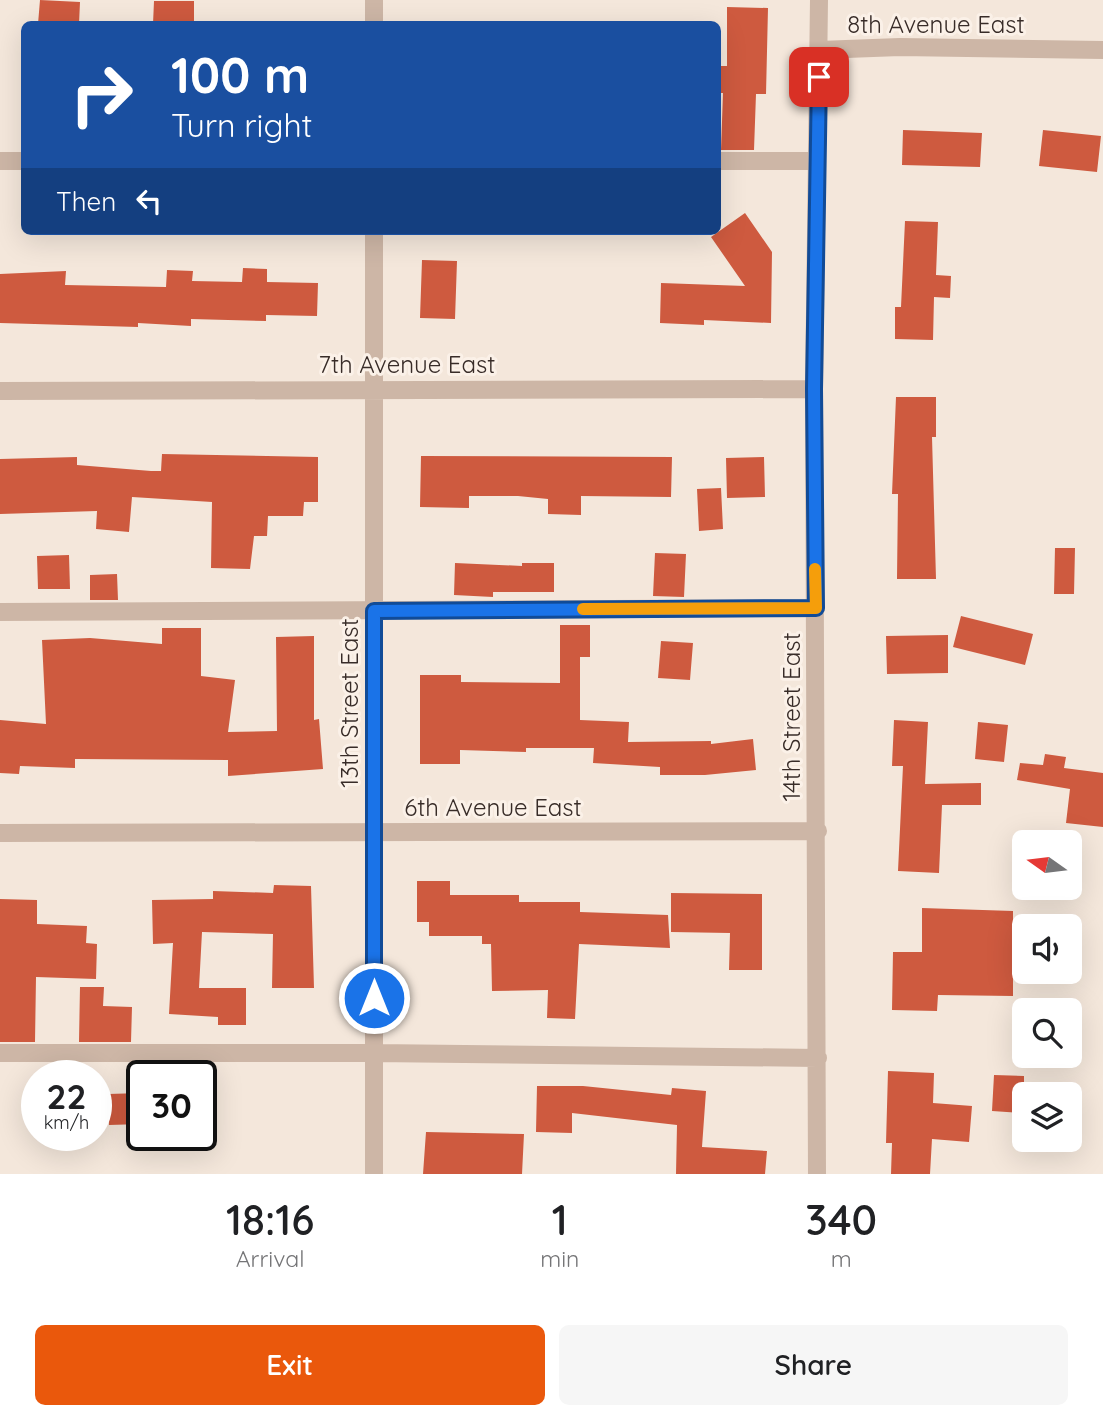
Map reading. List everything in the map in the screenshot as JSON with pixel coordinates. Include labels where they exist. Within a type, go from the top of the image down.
[{"type":"street","points":[[374,0],[374,21]]},
{"type":"street","name":"8th Avenue East","points":[[819,0],[819,50],[900,47],[1103,50]]},
{"type":"street","name":"14th Street East","points":[[817,1174],[818,831],[814,389],[819,50]]},
{"type":"street","points":[[0,161],[21,161]]},
{"type":"street","points":[[721,162],[817,161]]},
{"type":"street","name":"13th Street East","points":[[374,235],[374,1174]]},
{"type":"street","name":"7th Avenue East","points":[[0,391],[814,389]]},
{"type":"street","points":[[0,612],[816,608]]},
{"type":"street","name":"6th Avenue East","points":[[0,833],[818,831]]},
{"type":"street","points":[[0,1053],[374,1053],[818,1058]]},
{"type":"building","points":[[40,0],[80,2],[79,21],[38,21]]},
{"type":"building","points":[[154,1],[194,1],[194,21],[153,21]]},
{"type":"building","points":[[727,7],[768,8],[766,94],[756,94],[754,150],[721,150],[721,66],[727,66]]},
{"type":"building","points":[[903,130],[982,133],[980,167],[902,165]]},
{"type":"building","points":[[1043,130],[1101,136],[1097,172],[1039,166]]},
{"type":"building","points":[[745,213],[772,252],[771,323],[704,320],[704,325],[660,323],[661,283],[745,286],[711,237],[721,235],[721,230]]},
{"type":"building","points":[[905,221],[938,222],[936,275],[951,276],[950,298],[934,297],[933,340],[895,339],[895,307],[901,307]]},
{"type":"building","points":[[422,260],[457,261],[455,319],[420,318]]},
{"type":"building","points":[[243,268],[267,269],[267,282],[318,283],[317,316],[266,315],[266,321],[191,319],[191,326],[138,323],[138,327],[0,323],[0,274],[66,271],[65,285],[166,287],[167,270],[193,271],[192,281],[242,282]]},
{"type":"building","points":[[896,397],[936,397],[936,437],[932,437],[936,579],[897,579],[898,494],[892,494]]},
{"type":"building","points":[[162,454],[318,457],[318,502],[304,502],[303,516],[268,516],[267,536],[254,536],[250,569],[211,568],[212,502],[132,497],[129,532],[96,529],[97,511],[0,514],[0,459],[77,457],[77,465],[161,471]]},
{"type":"building","points":[[421,456],[672,457],[671,497],[581,496],[581,515],[548,514],[548,499],[518,496],[469,496],[469,508],[420,507]]},
{"type":"building","points":[[764,457],[765,497],[727,498],[726,458]]},
{"type":"building","points":[[721,488],[723,529],[699,531],[697,489]]},
{"type":"building","points":[[1055,548],[1075,548],[1074,594],[1054,594]]},
{"type":"building","points":[[655,553],[686,554],[684,597],[653,596]]},
{"type":"building","points":[[69,555],[70,589],[38,589],[37,556]]},
{"type":"building","points":[[455,563],[522,566],[522,563],[554,563],[554,592],[493,592],[493,597],[454,595]]},
{"type":"building","points":[[117,574],[118,600],[90,600],[90,575]]},
{"type":"building","points":[[961,616],[1033,634],[1025,665],[953,647]]},
{"type":"building","points":[[560,625],[590,625],[590,657],[580,657],[580,720],[629,722],[628,742],[711,741],[711,744],[753,739],[756,770],[705,775],[660,775],[660,767],[593,763],[594,748],[526,748],[526,752],[460,750],[460,764],[420,764],[420,675],[461,675],[461,682],[560,683]]},
{"type":"building","points":[[162,628],[201,628],[201,676],[235,680],[228,732],[277,731],[276,637],[314,636],[314,720],[319,719],[323,769],[228,776],[228,760],[75,759],[75,768],[20,766],[19,774],[0,773],[0,720],[46,724],[42,640],[90,638],[162,644]]},
{"type":"building","points":[[948,635],[948,673],[887,674],[886,636]]},
{"type":"building","points":[[661,641],[693,643],[690,680],[658,678]]},
{"type":"building","points":[[894,720],[928,722],[925,784],[981,783],[981,805],[942,805],[939,873],[898,871],[903,766],[892,766]]},
{"type":"building","points":[[978,722],[1008,725],[1004,762],[975,759]]},
{"type":"building","points":[[1045,754],[1066,757],[1064,768],[1103,773],[1103,827],[1066,823],[1070,789],[1017,780],[1020,763],[1043,765]]},
{"type":"building","points":[[417,881],[450,881],[450,895],[519,895],[519,902],[580,902],[580,912],[668,915],[670,948],[579,944],[575,1019],[547,1018],[548,990],[492,991],[491,944],[482,944],[482,936],[429,936],[429,922],[417,922]]},
{"type":"building","points":[[274,885],[311,886],[314,988],[272,988],[273,934],[202,932],[199,988],[246,988],[246,1025],[218,1025],[218,1017],[169,1014],[173,943],[153,944],[152,900],[213,899],[213,891],[273,893]]},
{"type":"building","points":[[671,893],[762,894],[762,970],[729,970],[730,933],[671,932]]},
{"type":"building","points":[[0,899],[37,900],[37,924],[87,926],[86,943],[97,944],[96,979],[36,977],[35,1042],[0,1042]]},
{"type":"building","points":[[922,908],[1013,911],[1013,996],[938,995],[937,1011],[892,1010],[893,952],[922,952]]},
{"type":"building","points":[[80,987],[104,987],[103,1006],[132,1007],[131,1042],[79,1042]]},
{"type":"building","points":[[888,1071],[934,1073],[933,1103],[972,1106],[969,1142],[932,1139],[930,1174],[891,1174],[892,1143],[886,1143]]},
{"type":"building","points":[[994,1075],[1024,1076],[1024,1082],[1012,1082],[1012,1112],[992,1111]]},
{"type":"building","points":[[537,1086],[583,1086],[671,1095],[672,1088],[706,1091],[702,1147],[767,1151],[765,1174],[676,1174],[677,1125],[572,1113],[572,1133],[536,1132]]},
{"type":"building","points":[[126,1093],[126,1124],[112,1125],[112,1094]]},
{"type":"building","points":[[426,1132],[524,1134],[522,1174],[423,1174]]},
{"type":"slow traffic","points":[[583,609],[816,608],[815,569]]},
{"type":"route","points":[[374,998],[374,611],[816,608],[814,389],[819,77]]}]
